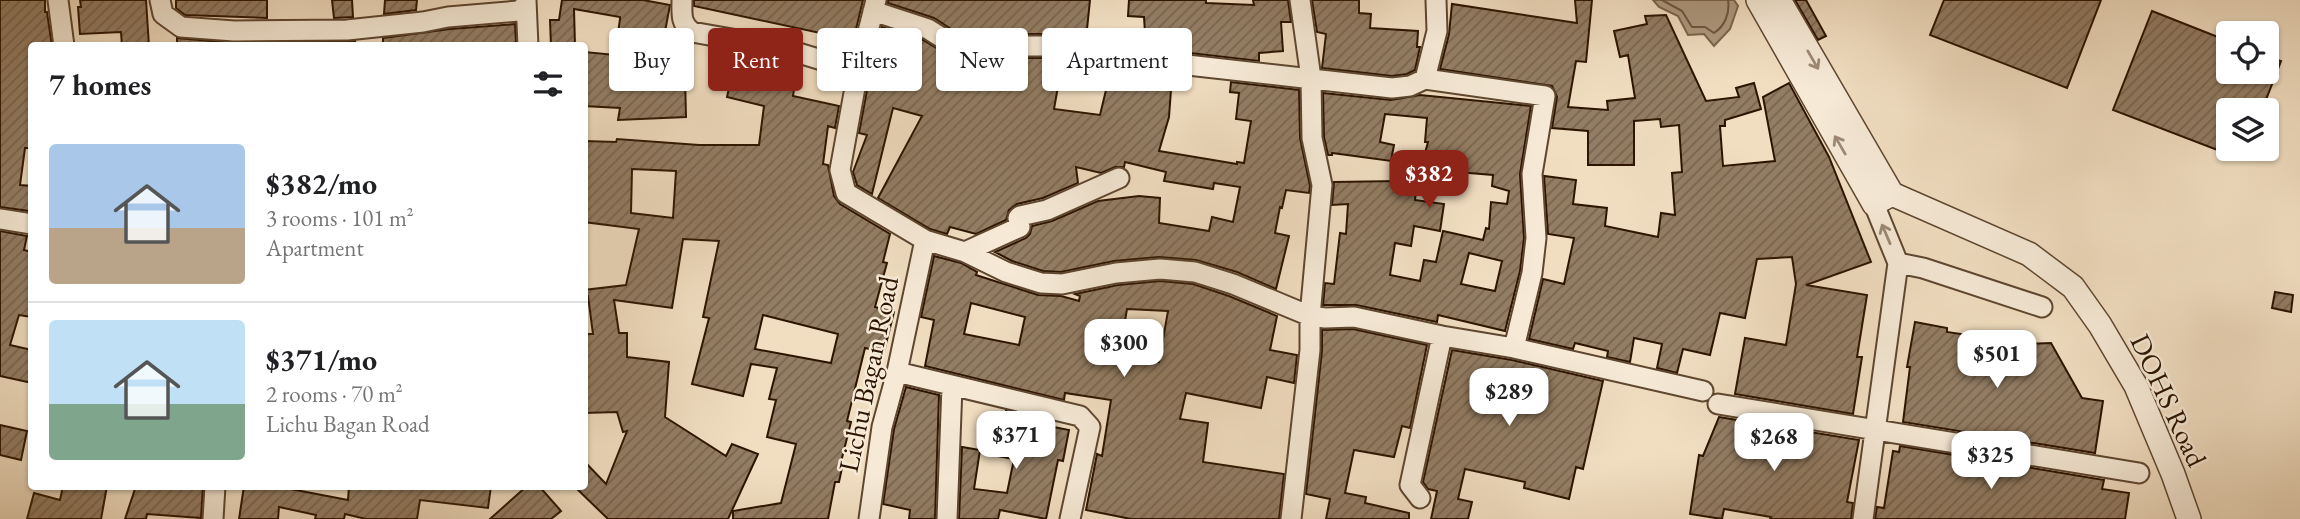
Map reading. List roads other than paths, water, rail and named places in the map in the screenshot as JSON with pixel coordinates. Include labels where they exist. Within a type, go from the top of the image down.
[{"type":"street","points":[[58,0],[63,42]]},
{"type":"street","points":[[160,0],[163,13],[181,27],[347,38],[448,17],[518,11],[526,3]]},
{"type":"street","points":[[682,0],[684,26],[692,32],[782,48],[817,59]]},
{"type":"street","points":[[1291,519],[1310,350],[1310,316],[1322,185],[1311,138],[1311,78],[1300,0]]},
{"type":"street","points":[[1425,79],[1437,31],[1436,0]]},
{"type":"street","points":[[1758,0],[1883,199]]},
{"type":"street","points":[[1779,0],[1883,199],[1898,263],[1863,519]]},
{"type":"street","points":[[526,3],[528,42]]},
{"type":"street","points":[[869,28],[875,6],[928,29],[974,58],[994,46],[1048,46],[1246,73],[1392,88],[1410,86],[1425,79],[1545,96],[1532,174],[1536,238],[1532,273],[1514,348]]},
{"type":"street","points":[[854,91],[840,170],[846,193],[925,240],[965,251],[1006,272],[1041,283],[1062,284],[1116,273],[1160,269],[1195,272],[1233,284],[1310,316],[1354,317],[1514,348],[1711,397],[1874,429],[2139,473]]},
{"type":"street","points":[[965,251],[1020,227],[1020,216],[1047,210],[1119,178]]},
{"type":"street","name":"DOHS Road","points":[[1883,199],[2029,254],[2073,287],[2100,325],[2136,386],[2189,519]]},
{"type":"street","points":[[0,219],[28,223]]},
{"type":"street","name":"Lichu Bagan Road","points":[[871,518],[882,427],[897,372],[925,240]]},
{"type":"street","points":[[1898,263],[1923,268],[2042,307]]},
{"type":"street","points":[[1420,498],[1410,485],[1442,336]]},
{"type":"street","points":[[897,372],[1080,416],[1090,427],[1070,519]]},
{"type":"street","points":[[947,519],[952,386]]},
{"type":"street","points":[[213,519],[215,490]]},
{"type":"water","points":[[1653,0],[1734,0],[1738,6],[1730,29],[1714,46],[1704,34],[1688,35],[1678,16],[1659,7]]}]
